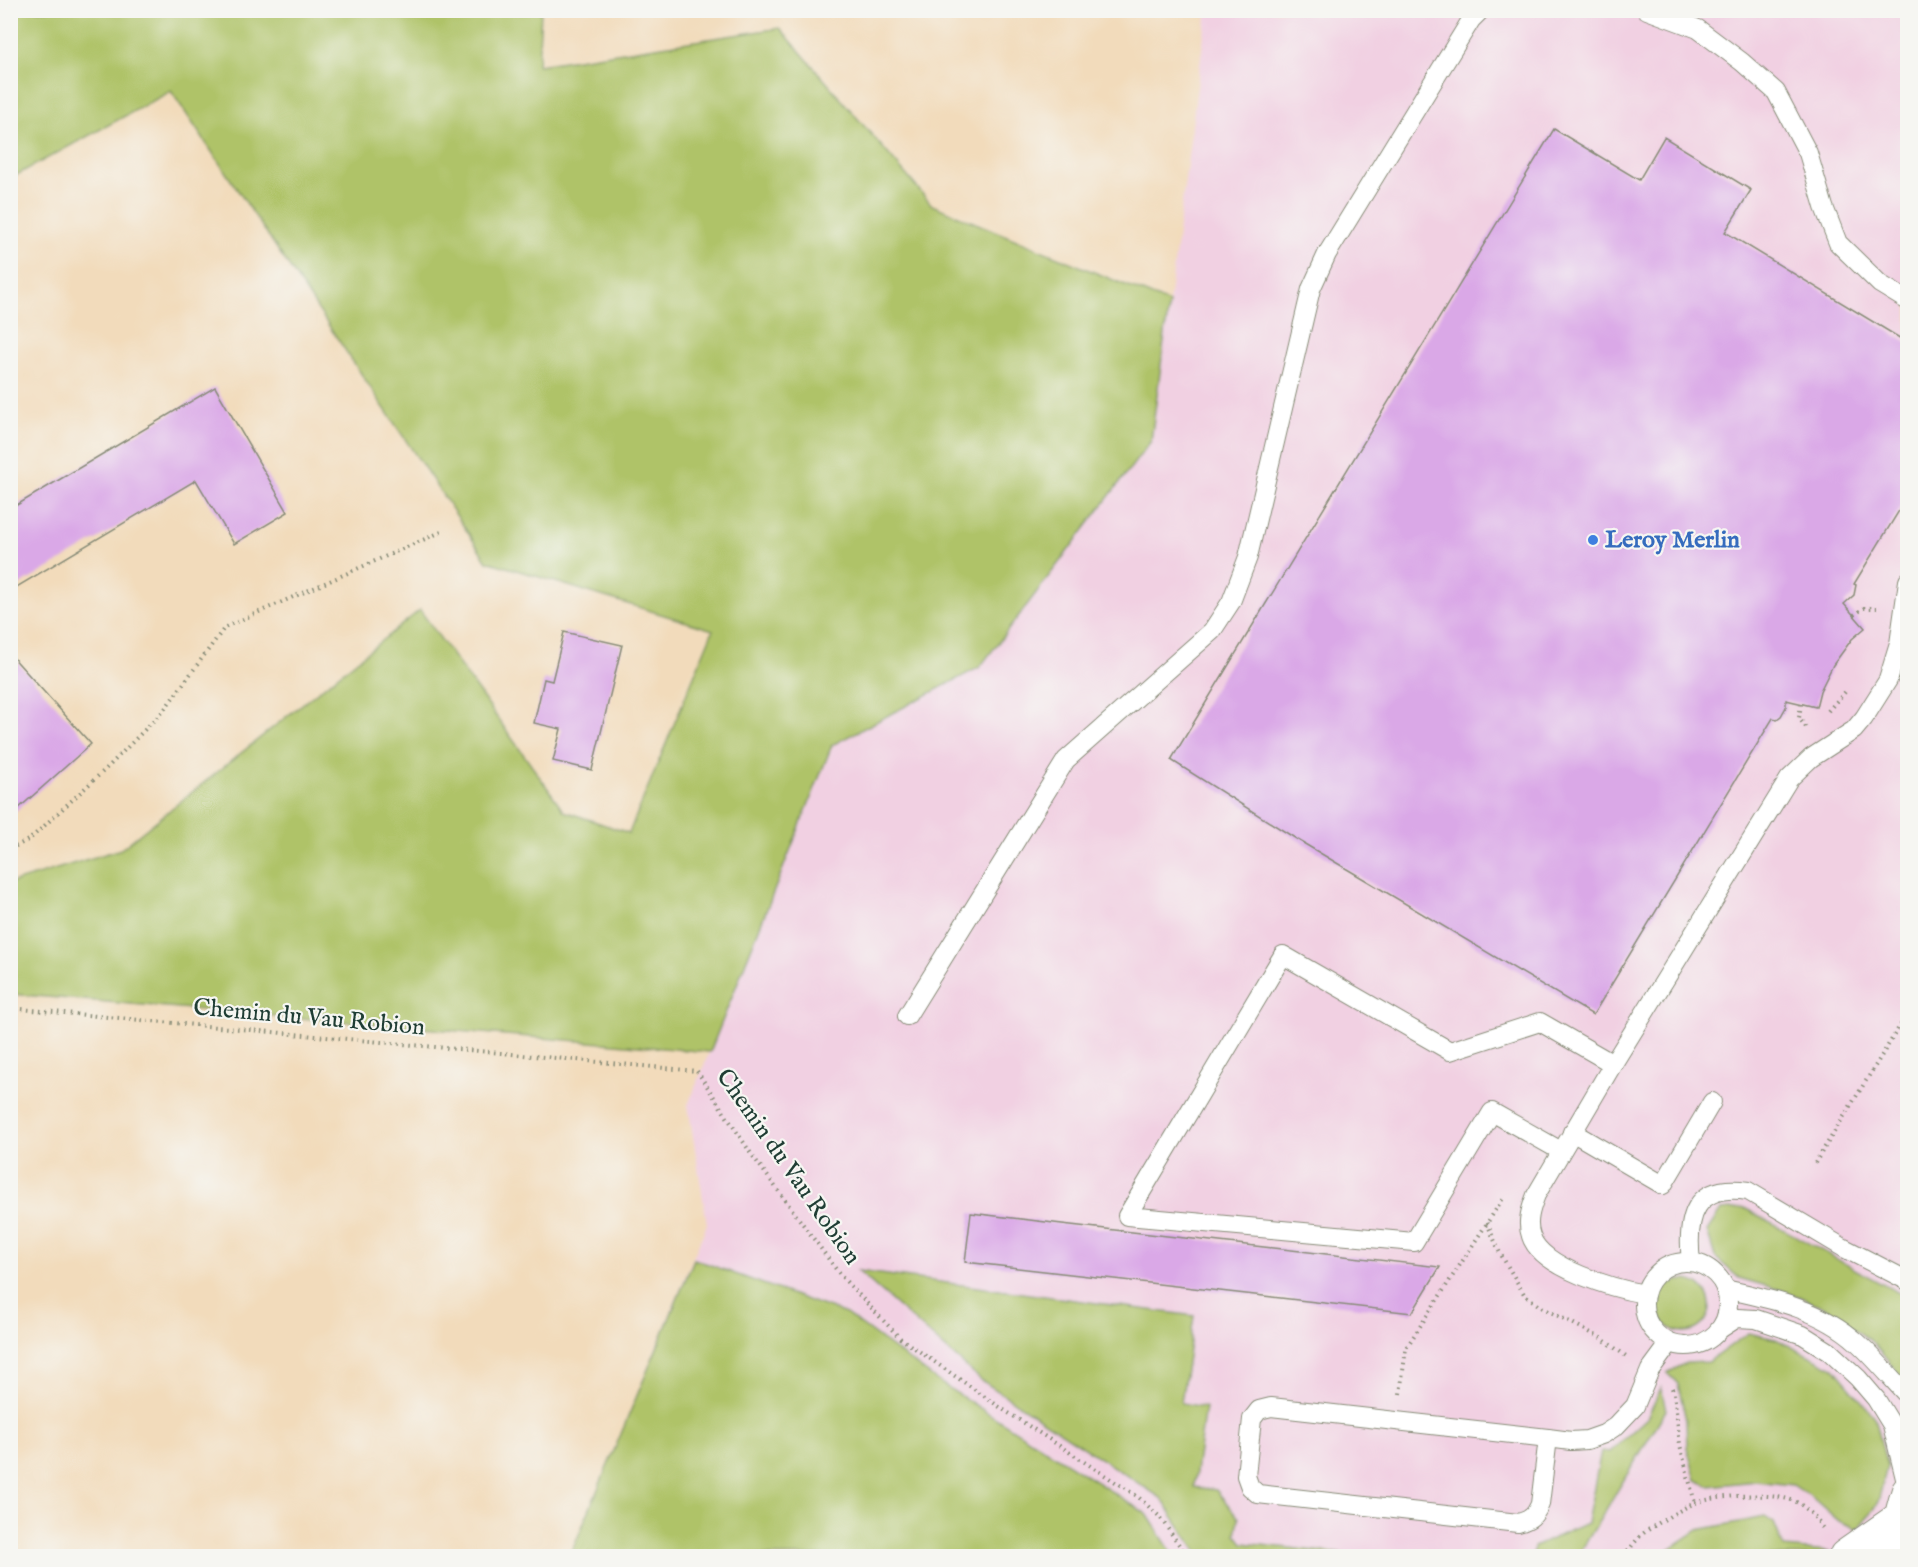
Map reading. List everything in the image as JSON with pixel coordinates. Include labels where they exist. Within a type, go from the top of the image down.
[{"type":"street","points":[[1838,1547],[1905,1501]]},
{"type":"street","points":[[1901,1557],[1898,1546],[1905,1501]]},
{"type":"lane","points":[[907,1016],[1066,760],[1212,631],[1231,602],[1248,557],[1311,289],[1333,244],[1471,20],[1481,10]]},
{"type":"lane","points":[[1647,10],[1698,29],[1742,62],[1776,92],[1808,153],[1824,207],[1838,243],[1880,284],[1908,301]]},
{"type":"lane","points":[[1645,1294],[1626,1291],[1561,1266],[1540,1251],[1531,1236],[1529,1214],[1536,1195],[1613,1064],[1789,779],[1811,758],[1854,730],[1888,680],[1899,644],[1908,581]]},
{"type":"lane","points":[[1561,1151],[1492,1112],[1414,1242],[1127,1216],[1283,955],[1450,1051],[1540,1022],[1613,1064]]},
{"type":"lane","points":[[1572,1132],[1663,1185],[1712,1102]]},
{"type":"lane","points":[[1691,1262],[1690,1221],[1700,1201],[1715,1192],[1730,1189],[1748,1191],[1844,1248],[1908,1281]]},
{"type":"lane","points":[[1691,1262],[1705,1266],[1717,1275],[1725,1289],[1729,1304],[1727,1315],[1713,1337],[1700,1344],[1685,1346],[1670,1343],[1658,1336],[1652,1329],[1646,1316],[1645,1294],[1656,1274],[1668,1266],[1691,1262]]},
{"type":"lane","points":[[1725,1289],[1785,1303],[1820,1316],[1856,1341],[1908,1396]]},
{"type":"lane","points":[[1720,1329],[1737,1318],[1756,1319],[1803,1335],[1830,1352],[1858,1378],[1876,1399],[1892,1425],[1905,1501]]},
{"type":"lane","points":[[1548,1438],[1540,1504],[1530,1520],[1518,1522],[1258,1494],[1250,1487],[1246,1476],[1252,1419],[1259,1410],[1271,1407],[1548,1438],[1571,1441],[1587,1440],[1617,1426],[1635,1406],[1650,1370],[1670,1343]]},
{"type":"path","points":[[10,849],[30,838],[110,765],[164,710],[225,627],[441,532]]},
{"type":"path","points":[[1854,615],[1864,608],[1877,608],[1876,615]]},
{"type":"path","points":[[1827,713],[1850,684]]},
{"type":"path","points":[[1801,704],[1799,718],[1808,730],[1815,725]]},
{"type":"path","name":"Chemin du Vau Robion","points":[[10,1008],[697,1071],[752,1155],[841,1276],[900,1338],[1004,1410],[1137,1496],[1159,1516],[1187,1557]]},
{"type":"path","points":[[1815,1163],[1908,1013]]},
{"type":"path","points":[[1397,1421],[1406,1348],[1511,1187],[1536,1195]]},
{"type":"path","points":[[1487,1223],[1504,1261],[1524,1294],[1541,1307],[1600,1338],[1650,1370],[1671,1387],[1674,1393],[1680,1445],[1695,1503]]},
{"type":"path","points":[[1624,1557],[1643,1533],[1695,1503],[1750,1495],[1785,1497],[1799,1503],[1816,1518],[1838,1547]]},
{"type":"shaded area","points":[[1207,11],[1907,11],[1907,1556],[570,1556],[707,1224],[688,1105],[833,745],[980,667],[1151,441]]},
{"type":"green space","points":[[11,10],[541,11],[538,65],[780,28],[932,205],[1169,303],[1151,441],[980,667],[832,745],[710,1052],[11,994],[11,883],[121,849],[420,610],[564,811],[629,833],[713,630],[487,561],[171,91],[11,178]]},
{"type":"green space","points":[[1744,1208],[1907,1297],[1907,1381],[1873,1343],[1825,1307],[1787,1292],[1739,1278],[1715,1257],[1707,1231],[1721,1210]]},
{"type":"green space","points":[[694,1259],[846,1314],[942,1384],[1147,1514],[1174,1556],[570,1556]]},
{"type":"green space","points":[[858,1271],[1194,1316],[1181,1403],[1205,1407],[1194,1487],[1216,1490],[1239,1518],[1236,1534],[1243,1543],[1360,1556],[1200,1556],[1161,1498],[981,1380]]},
{"type":"green space","points":[[1679,1280],[1689,1280],[1703,1287],[1710,1306],[1703,1325],[1689,1332],[1679,1332],[1669,1328],[1662,1321],[1658,1311],[1658,1301],[1662,1291],[1669,1284]]},
{"type":"green space","points":[[1748,1333],[1776,1339],[1834,1368],[1875,1417],[1887,1467],[1877,1506],[1858,1529],[1839,1521],[1793,1485],[1755,1481],[1709,1486],[1696,1480],[1687,1448],[1686,1420],[1678,1384],[1667,1373],[1686,1363],[1708,1362]]},
{"type":"green space","points":[[1661,1388],[1666,1410],[1578,1556],[1533,1556],[1534,1547],[1587,1523],[1601,1451],[1610,1452],[1647,1418]]},
{"type":"green space","points":[[1765,1517],[1774,1523],[1784,1548],[1828,1552],[1820,1556],[1659,1556],[1698,1530]]},
{"type":"building","name":"Leroy Merlin","points":[[1554,129],[1639,180],[1664,137],[1751,190],[1725,232],[1908,343],[1908,496],[1854,584],[1856,585],[1854,595],[1844,604],[1865,628],[1852,639],[1833,665],[1820,691],[1816,707],[1786,700],[1786,707],[1781,716],[1777,719],[1773,718],[1593,1015],[1298,840],[1171,760]]},
{"type":"building","points":[[215,387],[288,512],[234,544],[196,480],[10,591],[10,509]]},
{"type":"building","points":[[564,632],[622,645],[592,770],[553,761],[561,729],[534,723],[544,679],[552,681]]},
{"type":"building","points":[[10,654],[91,744],[10,816]]},
{"type":"building","points":[[971,1213],[1440,1267],[1412,1313],[965,1262]]},
{"type":"place","name":"Leroy Merlin","points":[[1593,540]]}]
